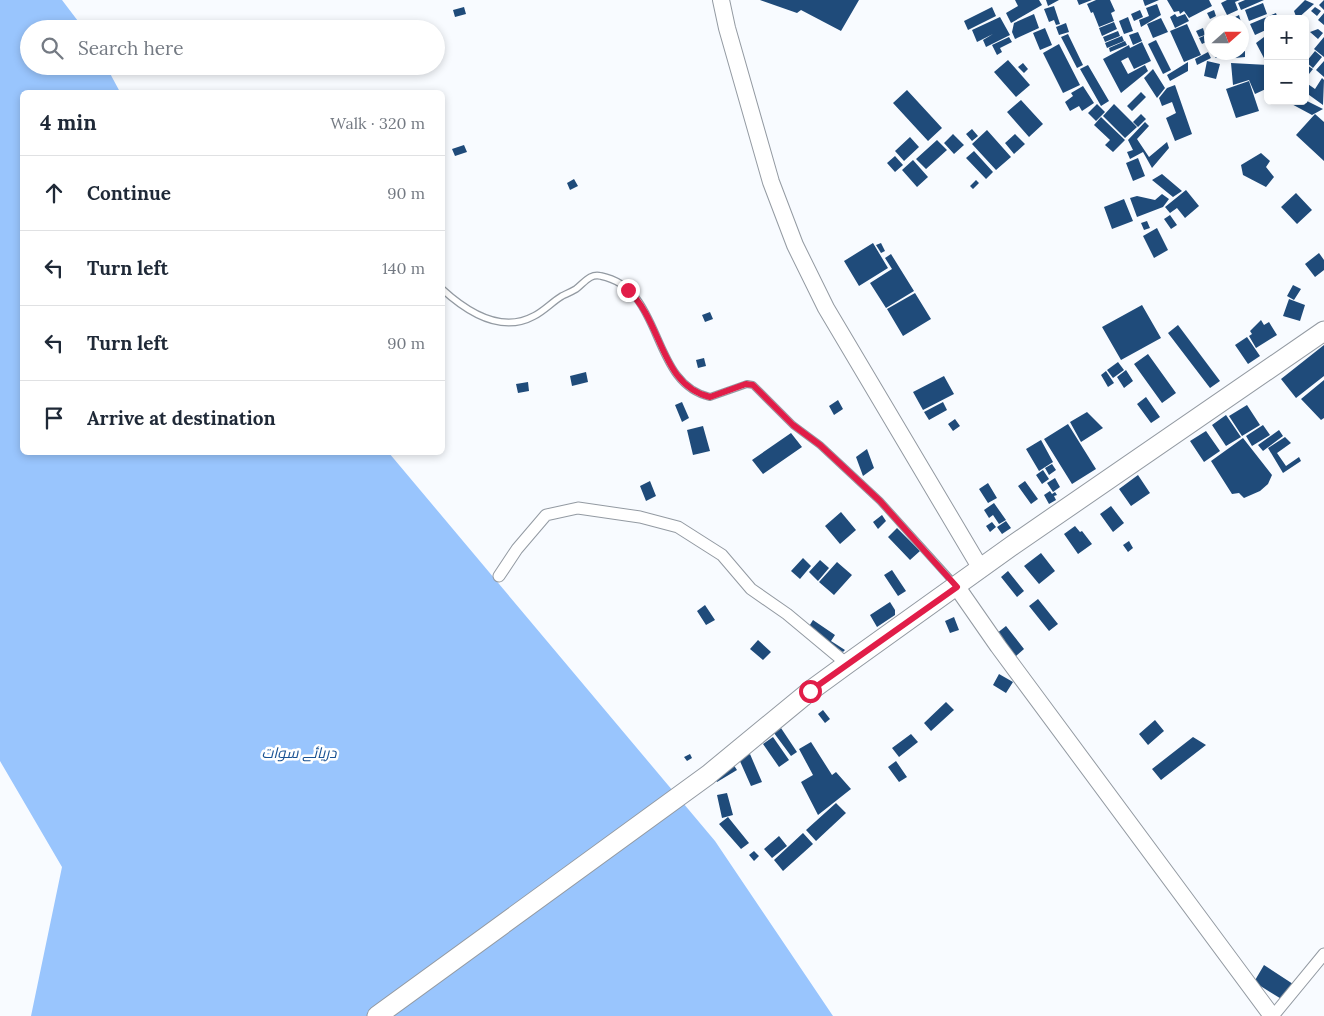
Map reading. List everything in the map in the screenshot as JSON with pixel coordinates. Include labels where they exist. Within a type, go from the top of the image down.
[{"type":"main road","points":[[721,0],[734,54],[771,182],[795,245],[826,308],[980,569]]},
{"type":"main road","points":[[377,1016],[708,775],[810,691],[847,664],[980,569],[1324,330]]},
{"type":"main road","points":[[957,587],[998,646],[1273,1016]]},
{"type":"street","points":[[499,576],[517,549],[546,515],[578,508],[649,519],[678,527],[722,555],[751,589],[787,614],[847,664]]},
{"type":"street","points":[[1273,1016],[1324,954]]},
{"type":"lane","points":[[445,292],[467,310],[501,322],[533,317],[575,289],[587,278],[599,275],[619,282],[637,298],[654,327],[670,366],[688,388],[710,397],[746,384],[753,385],[793,425],[820,445],[880,501],[957,587]]},
{"type":"water","name":"دریائے سوات","points":[[0,0],[62,0],[77,20],[20,20],[20,75],[111,75],[119,90],[20,90],[20,455],[391,455],[715,841],[833,1016],[31,1016],[62,867],[0,761]]},
{"type":"building","points":[[760,0],[859,0],[841,31],[801,10],[797,13]]},
{"type":"building","points":[[1015,0],[1039,0],[1042,5],[1011,23],[1006,13],[1018,6]]},
{"type":"building","points":[[1046,0],[1059,0],[1048,6]]},
{"type":"building","points":[[1077,0],[1092,0],[1079,5]]},
{"type":"building","points":[[1096,0],[1110,0],[1115,11],[1111,13],[1114,21],[1099,27],[1093,12],[1091,13],[1087,4]]},
{"type":"building","points":[[1143,0],[1159,0],[1145,6]]},
{"type":"building","points":[[1167,0],[1209,0],[1212,6],[1189,18],[1184,11],[1180,14],[1179,11],[1174,12]]},
{"type":"building","points":[[1227,0],[1240,0],[1235,2],[1238,10],[1227,15],[1221,3]]},
{"type":"building","points":[[1245,0],[1264,0],[1241,10],[1238,3]]},
{"type":"building","points":[[1305,0],[1314,4],[1302,15],[1296,15],[1294,11]]},
{"type":"building","points":[[1324,0],[1324,10],[1319,5]]},
{"type":"building","points":[[1263,3],[1267,14],[1249,21],[1249,15],[1247,15],[1245,10]]},
{"type":"building","points":[[1157,4],[1161,15],[1141,27],[1139,20],[1149,16],[1146,8]]},
{"type":"building","points":[[1054,6],[1060,24],[1056,25],[1054,20],[1049,22],[1044,9]]},
{"type":"building","points":[[464,7],[466,14],[455,17],[453,10]]},
{"type":"building","points":[[992,7],[996,16],[968,30],[964,21]]},
{"type":"building","points":[[1315,7],[1321,11],[1317,16],[1311,11]]},
{"type":"building","points":[[1140,10],[1143,17],[1134,21],[1131,14]]},
{"type":"building","points":[[1214,10],[1216,15],[1208,15],[1207,13]]},
{"type":"building","points":[[1324,13],[1324,25],[1318,20]]},
{"type":"building","points":[[1034,14],[1039,28],[1015,39],[1012,32],[1014,23]]},
{"type":"building","points":[[1175,14],[1177,17],[1185,14],[1189,21],[1175,28],[1170,17]]},
{"type":"building","points":[[1000,17],[1010,35],[986,47],[983,40],[993,34],[977,42],[972,30]]},
{"type":"building","points":[[1128,17],[1133,31],[1124,34],[1119,21]]},
{"type":"building","points":[[1161,18],[1168,32],[1153,38],[1147,24]]},
{"type":"building","points":[[1264,18],[1264,31],[1255,35],[1250,24]]},
{"type":"building","points":[[1114,22],[1117,29],[1102,36],[1099,28]]},
{"type":"building","points":[[1066,23],[1069,32],[1059,35],[1056,27]]},
{"type":"building","points":[[1187,24],[1201,55],[1184,62],[1170,31]]},
{"type":"building","points":[[1045,28],[1052,45],[1040,50],[1033,33]]},
{"type":"building","points":[[1203,28],[1204,35],[1199,37],[1196,31]]},
{"type":"building","points":[[1318,29],[1323,33],[1318,39],[1310,32]]},
{"type":"building","points":[[1118,31],[1120,36],[1105,42],[1103,37]]},
{"type":"building","points":[[1138,32],[1142,41],[1133,45],[1129,35]]},
{"type":"building","points":[[1068,34],[1083,65],[1077,68],[1061,37]]},
{"type":"building","points":[[1122,36],[1124,41],[1107,48],[1105,43]]},
{"type":"building","points":[[1204,36],[1204,43],[1202,44],[1199,38]]},
{"type":"building","points":[[1009,37],[1012,42],[1000,48],[1002,52],[997,55],[992,45]]},
{"type":"building","points":[[1264,37],[1264,58],[1256,43]]},
{"type":"building","points":[[1324,37],[1324,57],[1314,49]]},
{"type":"building","points":[[1156,40],[1171,70],[1163,74],[1148,44]]},
{"type":"building","points":[[1125,41],[1127,45],[1110,52],[1109,48]]},
{"type":"building","points":[[1142,42],[1151,61],[1134,69],[1128,57],[1121,61],[1128,74],[1145,65],[1148,71],[1121,93],[1103,59],[1129,45],[1130,48]]},
{"type":"building","points":[[1059,44],[1080,85],[1063,93],[1043,53]]},
{"type":"building","points":[[1315,51],[1322,57],[1313,68],[1309,65],[1309,58]]},
{"type":"building","points":[[1204,54],[1204,60],[1207,60],[1197,65],[1195,59]]},
{"type":"building","points":[[1008,60],[1030,85],[1016,97],[994,72]]},
{"type":"building","points":[[1207,61],[1220,64],[1216,79],[1204,76]]},
{"type":"building","points":[[1324,61],[1324,77],[1316,70]]},
{"type":"building","points":[[1188,62],[1188,71],[1170,81],[1167,75]]},
{"type":"building","points":[[1023,63],[1028,69],[1024,73],[1018,67]]},
{"type":"building","points":[[1231,63],[1264,65],[1264,90],[1255,94],[1249,80],[1233,85]]},
{"type":"building","points":[[1088,65],[1109,101],[1101,106],[1080,69]]},
{"type":"building","points":[[1153,69],[1165,88],[1157,98],[1144,78]]},
{"type":"building","points":[[1322,78],[1324,80],[1323,105],[1309,95],[1309,85],[1315,89]]},
{"type":"building","points":[[1249,81],[1259,111],[1236,118],[1226,89]]},
{"type":"building","points":[[1175,85],[1192,134],[1175,141],[1166,118],[1176,113],[1172,102],[1162,106],[1159,98],[1167,88]]},
{"type":"building","points":[[1083,86],[1094,103],[1082,111],[1079,106],[1070,111],[1065,102],[1073,96],[1071,93]]},
{"type":"building","points":[[907,90],[942,128],[928,141],[893,103]]},
{"type":"building","points":[[1141,92],[1146,97],[1132,111],[1127,106]]},
{"type":"building","points":[[1021,100],[1043,124],[1029,137],[1007,112]]},
{"type":"building","points":[[1309,102],[1323,109],[1312,115],[1293,105],[1309,105]]},
{"type":"building","points":[[1097,104],[1105,112],[1096,121],[1088,113]]},
{"type":"building","points":[[1114,104],[1137,127],[1125,138],[1103,116]]},
{"type":"building","points":[[1141,114],[1146,119],[1138,127],[1133,122]]},
{"type":"building","points":[[1315,114],[1324,122],[1324,161],[1296,135]]},
{"type":"building","points":[[1101,117],[1125,140],[1113,152],[1105,145],[1110,140],[1094,125]]},
{"type":"building","points":[[1145,122],[1149,126],[1137,139],[1149,157],[1167,142],[1169,148],[1152,168],[1143,152],[1130,159],[1127,152],[1133,150],[1128,140]]},
{"type":"building","points":[[972,129],[978,136],[972,141],[966,134]]},
{"type":"building","points":[[987,130],[1011,157],[996,170],[972,144]]},
{"type":"building","points":[[953,134],[964,145],[954,154],[944,143]]},
{"type":"building","points":[[1015,134],[1025,144],[1014,154],[1005,143]]},
{"type":"building","points":[[910,137],[919,147],[904,161],[895,151]]},
{"type":"building","points":[[937,140],[947,150],[926,169],[916,159]]},
{"type":"building","points":[[464,145],[467,152],[455,156],[452,149]]},
{"type":"building","points":[[974,151],[993,172],[986,179],[966,158]]},
{"type":"building","points":[[1261,153],[1270,161],[1266,167],[1274,177],[1266,187],[1243,175],[1241,165]]},
{"type":"building","points":[[895,156],[903,165],[895,172],[887,163]]},
{"type":"building","points":[[1138,158],[1145,176],[1133,181],[1126,163]]},
{"type":"building","points":[[913,160],[928,177],[917,187],[902,170]]},
{"type":"building","points":[[1162,174],[1182,191],[1173,197],[1152,180]]},
{"type":"building","points":[[574,179],[578,186],[570,190],[567,183]]},
{"type":"building","points":[[976,180],[979,183],[973,189],[970,186]]},
{"type":"building","points":[[1186,190],[1199,206],[1185,218],[1177,208],[1170,213],[1165,207]]},
{"type":"building","points":[[1296,193],[1312,210],[1297,224],[1281,207]]},
{"type":"building","points":[[1162,194],[1169,199],[1163,207],[1137,217],[1130,198],[1137,196],[1155,200]]},
{"type":"building","points":[[1124,199],[1133,221],[1112,229],[1104,207]]},
{"type":"building","points":[[1170,215],[1177,225],[1171,229],[1164,219]]},
{"type":"building","points":[[1147,221],[1150,228],[1144,230],[1141,223]]},
{"type":"building","points":[[1157,228],[1168,250],[1154,258],[1143,236]]},
{"type":"building","points":[[873,243],[888,268],[859,286],[844,261]]},
{"type":"building","points":[[881,243],[885,251],[881,253],[876,245]]},
{"type":"building","points":[[1319,253],[1324,260],[1324,270],[1315,277],[1305,264]]},
{"type":"building","points":[[891,254],[914,291],[886,308],[870,283],[892,269],[885,258]]},
{"type":"building","points":[[1293,285],[1301,289],[1294,300],[1287,296]]},
{"type":"building","points":[[915,293],[931,319],[903,336],[887,309]]},
{"type":"building","points":[[1289,299],[1305,305],[1300,321],[1283,316]]},
{"type":"building","points":[[1142,305],[1161,338],[1121,360],[1102,327]]},
{"type":"building","points":[[710,312],[713,319],[705,322],[702,315]]},
{"type":"building","points":[[1261,320],[1264,325],[1269,322],[1277,335],[1256,348],[1249,336],[1252,334],[1250,331]]},
{"type":"building","points":[[1178,325],[1220,381],[1210,388],[1168,333]]},
{"type":"building","points":[[1247,337],[1260,356],[1248,364],[1235,345]]},
{"type":"building","points":[[1324,345],[1324,376],[1296,398],[1281,379]]},
{"type":"building","points":[[1148,354],[1176,393],[1162,403],[1134,364]]},
{"type":"building","points":[[704,358],[706,366],[698,368],[696,360]]},
{"type":"building","points":[[1118,362],[1124,370],[1113,378],[1107,370]]},
{"type":"building","points":[[1126,370],[1133,381],[1124,388],[1117,377]]},
{"type":"building","points":[[1106,371],[1114,383],[1108,387],[1101,375]]},
{"type":"building","points":[[586,372],[588,382],[572,386],[570,376]]},
{"type":"building","points":[[944,376],[954,394],[923,410],[913,392]]},
{"type":"building","points":[[1324,380],[1324,418],[1321,420],[1301,399]]},
{"type":"building","points":[[528,382],[529,391],[518,393],[516,384]]},
{"type":"building","points":[[1146,397],[1160,417],[1151,423],[1137,404]]},
{"type":"building","points":[[838,400],[843,409],[834,415],[829,406]]},
{"type":"building","points":[[682,402],[689,418],[682,422],[675,405]]},
{"type":"building","points":[[943,402],[947,410],[929,420],[924,412]]},
{"type":"building","points":[[1247,405],[1260,425],[1242,436],[1229,416]]},
{"type":"building","points":[[1087,412],[1103,428],[1081,442],[1070,422]]},
{"type":"building","points":[[1226,415],[1241,437],[1226,446],[1212,425]]},
{"type":"building","points":[[955,419],[960,426],[953,431],[948,424]]},
{"type":"building","points":[[1068,424],[1096,469],[1072,484],[1044,439]]},
{"type":"building","points":[[1263,425],[1270,435],[1252,446],[1246,436]]},
{"type":"building","points":[[703,426],[710,451],[693,455],[687,430]]},
{"type":"building","points":[[1279,430],[1283,436],[1263,451],[1258,445]]},
{"type":"building","points":[[1206,431],[1220,451],[1204,462],[1190,441]]},
{"type":"building","points":[[791,433],[802,447],[763,474],[752,460]]},
{"type":"building","points":[[1285,437],[1291,443],[1277,453],[1286,466],[1299,457],[1301,461],[1283,473],[1268,448]]},
{"type":"building","points":[[1243,438],[1272,475],[1268,484],[1260,491],[1244,498],[1239,493],[1232,494],[1211,461]]},
{"type":"building","points":[[1041,440],[1053,462],[1039,471],[1026,449]]},
{"type":"building","points":[[867,449],[874,468],[863,476],[856,457]]},
{"type":"building","points":[[1052,464],[1056,470],[1049,475],[1045,468]]},
{"type":"building","points":[[1043,470],[1049,479],[1042,484],[1036,475]]},
{"type":"building","points":[[1138,475],[1150,493],[1131,506],[1119,489]]},
{"type":"building","points":[[1055,478],[1060,487],[1053,492],[1047,483]]},
{"type":"building","points":[[650,481],[656,496],[646,501],[640,486]]},
{"type":"building","points":[[1025,481],[1038,499],[1031,504],[1018,486]]},
{"type":"building","points":[[988,483],[997,498],[988,503],[979,489]]},
{"type":"building","points":[[1050,491],[1052,494],[1055,492],[1057,495],[1054,496],[1056,500],[1049,504],[1044,495]]},
{"type":"building","points":[[994,503],[1006,520],[999,524],[993,515],[989,518],[984,510]]},
{"type":"building","points":[[1111,506],[1124,523],[1113,532],[1100,514]]},
{"type":"building","points":[[841,512],[856,530],[840,544],[825,526]]},
{"type":"building","points":[[882,515],[886,521],[878,529],[873,522]]},
{"type":"building","points":[[1006,521],[1011,528],[1002,534],[997,527]]},
{"type":"building","points":[[992,522],[996,527],[990,532],[986,526]]},
{"type":"building","points":[[1075,526],[1080,532],[1082,531],[1092,544],[1078,554],[1064,534]]},
{"type":"building","points":[[897,528],[920,551],[910,560],[888,537]]},
{"type":"building","points":[[1129,541],[1133,548],[1128,552],[1123,545]]},
{"type":"building","points":[[1041,553],[1055,571],[1039,584],[1024,566]]},
{"type":"building","points":[[803,558],[811,566],[800,579],[791,571]]},
{"type":"building","points":[[820,560],[829,568],[818,581],[809,572]]},
{"type":"building","points":[[837,562],[852,575],[834,595],[819,582]]},
{"type":"building","points":[[892,570],[906,591],[898,596],[884,575]]},
{"type":"building","points":[[1008,571],[1024,591],[1017,597],[1001,577]]},
{"type":"building","points":[[1038,599],[1058,624],[1049,631],[1029,606]]},
{"type":"building","points":[[890,602],[895,610],[895,615],[877,627],[870,615]]},
{"type":"building","points":[[705,605],[715,620],[706,625],[697,611]]},
{"type":"building","points":[[954,617],[959,630],[950,633],[945,621]]},
{"type":"building","points":[[813,620],[835,635],[831,641],[845,650],[843,652],[808,628]]},
{"type":"building","points":[[1006,626],[1024,649],[1015,657],[996,634]]},
{"type":"building","points":[[758,640],[771,652],[763,660],[750,649]]},
{"type":"building","points":[[999,674],[1013,682],[1006,693],[993,685]]},
{"type":"building","points":[[946,702],[954,710],[931,731],[924,723]]},
{"type":"building","points":[[823,710],[830,719],[825,723],[818,714]]},
{"type":"building","points":[[1155,720],[1164,731],[1148,745],[1139,734]]},
{"type":"building","points":[[781,728],[797,752],[791,756],[774,733]]},
{"type":"building","points":[[911,734],[918,742],[899,757],[892,748]]},
{"type":"building","points":[[773,737],[789,760],[779,767],[763,744]]},
{"type":"building","points":[[1193,737],[1206,745],[1161,780],[1152,769]]},
{"type":"building","points":[[811,742],[832,775],[836,772],[851,789],[818,815],[801,782],[813,775],[799,749]]},
{"type":"building","points":[[690,754],[692,758],[687,761],[684,757]]},
{"type":"building","points":[[750,754],[762,782],[751,786],[739,759]]},
{"type":"building","points":[[896,761],[907,777],[899,782],[888,767]]},
{"type":"building","points":[[733,764],[737,770],[717,782],[713,776]]},
{"type":"building","points":[[727,793],[733,815],[722,818],[717,795]]},
{"type":"building","points":[[836,803],[846,813],[816,841],[806,830]]},
{"type":"building","points":[[728,817],[749,843],[741,849],[719,824]]},
{"type":"building","points":[[803,833],[813,844],[783,871],[774,860]]},
{"type":"building","points":[[779,836],[787,846],[772,858],[764,849]]},
{"type":"building","points":[[754,851],[759,856],[754,861],[749,855]]},
{"type":"building","points":[[1264,965],[1293,984],[1283,1000],[1254,982]]},
{"type":"route","points":[[628,290],[637,298],[654,327],[670,366],[688,388],[710,397],[746,384],[753,385],[793,425],[820,445],[880,501],[957,587],[810,691]]}]
